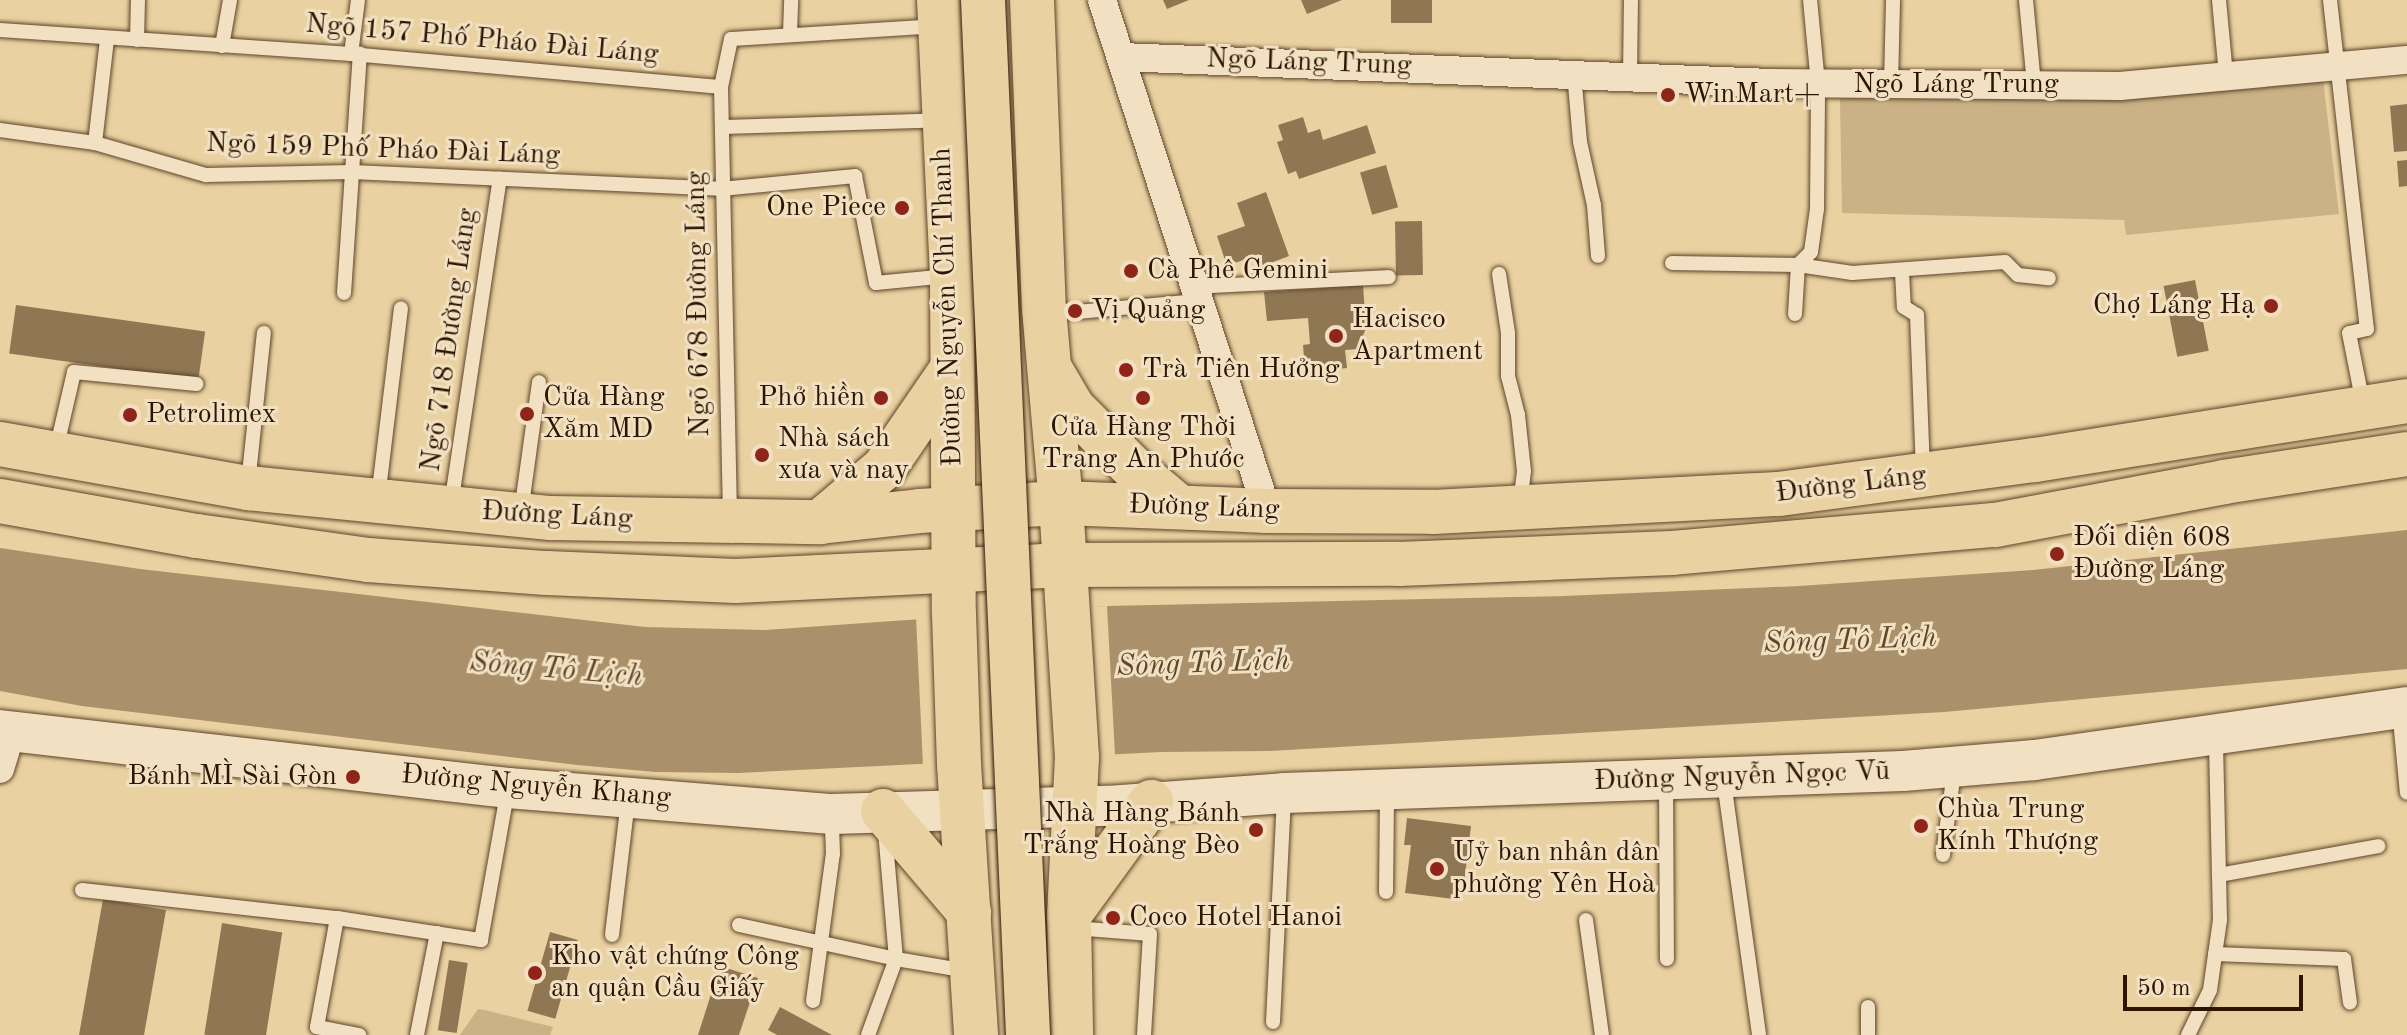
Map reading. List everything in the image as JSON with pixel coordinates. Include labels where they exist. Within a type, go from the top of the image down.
[{"type":"main road","points":[[983,0],[1028,1035]]},
{"type":"main road","points":[[1032,0],[1044,309],[1061,503],[1077,757],[1069,922],[1071,1035]]},
{"type":"main road","name":"Đường Nguyễn Chí Thanh","points":[[940,13],[942,120],[952,297],[954,614],[959,764],[976,1035]]},
{"type":"main road","points":[[952,297],[965,339],[991,349],[1017,342],[1032,330],[1044,309]]},
{"type":"main road","points":[[1048,367],[1073,408],[1134,469],[1178,506]]},
{"type":"main road","points":[[820,522],[884,468],[951,370]]},
{"type":"main road","name":"Đường Láng","points":[[0,444],[248,488],[451,510],[536,518],[820,522],[1061,503],[1267,511],[1519,509],[1716,499],[1923,477],[2407,401]]},
{"type":"main road","name":"Đường Láng","points":[[0,501],[197,536],[368,560],[547,573],[736,581],[954,570],[1066,586],[1399,564],[1672,553],[1835,541],[1995,525],[2224,482],[2407,454]]},
{"type":"main road","points":[[536,518],[547,573]]},
{"type":"main road","name":"Đường Nguyễn Ngọc Vũ","points":[[1074,806],[1284,793],[1954,767],[2035,760],[2403,708]]},
{"type":"main road","name":"Đường Nguyễn Khang","points":[[4,744],[832,814],[1074,806]]},
{"type":"main road","points":[[1069,922],[1151,802]]},
{"type":"main road","points":[[883,811],[969,912],[989,890],[1012,880],[1024,881],[1040,890],[1069,922]]},
{"type":"street","points":[[1102,0],[1267,511]]},
{"type":"street","name":"Ngõ Láng Trung","points":[[1121,57],[1818,84],[2120,86],[2407,60]]},
{"type":"lane","points":[[137,40],[138,0]]},
{"type":"lane","points":[[222,46],[230,0]]},
{"type":"lane","points":[[344,293],[358,0]]},
{"type":"lane","points":[[791,0],[790,34],[940,13]]},
{"type":"lane","points":[[1630,77],[1631,0]]},
{"type":"lane","points":[[1795,314],[1798,265],[1811,252],[1817,209],[1818,84],[1810,0]]},
{"type":"lane","points":[[1891,84],[1893,0]]},
{"type":"lane","points":[[2026,0],[2034,85]]},
{"type":"lane","points":[[2219,0],[2226,75]]},
{"type":"lane","points":[[2330,0],[2367,329],[2349,333],[2364,408]]},
{"type":"lane","name":"Ngõ 157 Phố Pháo Đài Láng","points":[[0,30],[356,54],[721,87]]},
{"type":"lane","name":"Ngõ 678 Đường Láng","points":[[730,521],[721,87],[731,39],[790,34]]},
{"type":"lane","points":[[95,143],[107,39]]},
{"type":"lane","points":[[1574,73],[1580,142],[1594,205],[1598,256]]},
{"type":"lane","points":[[723,127],[942,120]]},
{"type":"lane","name":"Ngõ 159 Phố Pháo Đài Láng","points":[[0,130],[95,143],[206,175],[352,172],[721,189],[855,176],[876,283],[952,297]]},
{"type":"lane","name":"Ngõ 718 Đường Láng","points":[[451,510],[500,179]]},
{"type":"lane","points":[[1672,263],[1798,265],[1852,273],[1902,272],[2005,262],[2018,275],[2049,278]]},
{"type":"lane","points":[[1902,272],[1904,307],[1917,315],[1923,477]]},
{"type":"lane","points":[[1499,274],[1508,333],[1508,376],[1518,415],[1524,471],[1519,509]]},
{"type":"lane","points":[[1044,309],[1077,312],[1195,294],[1389,277]]},
{"type":"lane","points":[[377,502],[401,308]]},
{"type":"lane","points":[[248,488],[264,333]]},
{"type":"lane","points":[[55,454],[74,372],[196,384]]},
{"type":"lane","points":[[536,518],[539,382]]},
{"type":"lane","points":[[2403,708],[2407,793]]},
{"type":"lane","points":[[2188,1035],[2210,990],[2220,920],[2216,734]]},
{"type":"lane","points":[[1943,855],[1954,767]]},
{"type":"lane","points":[[1723,777],[1759,1035]]},
{"type":"lane","points":[[1666,779],[1667,959]]},
{"type":"lane","points":[[82,890],[337,918],[481,940],[508,788]]},
{"type":"lane","points":[[1386,892],[1388,789]]},
{"type":"lane","points":[[1273,1022],[1284,793]]},
{"type":"lane","points":[[612,935],[629,796]]},
{"type":"lane","points":[[868,1035],[896,959],[883,811]]},
{"type":"lane","points":[[813,1001],[833,854],[832,814]]},
{"type":"lane","points":[[2219,875],[2378,846]]},
{"type":"lane","points":[[337,918],[317,1027],[359,1035]]},
{"type":"lane","points":[[1586,920],[1602,1035]]},
{"type":"lane","points":[[1069,922],[1150,934],[1144,1035]]},
{"type":"lane","points":[[739,925],[896,959],[950,968],[973,967]]},
{"type":"lane","points":[[417,1035],[437,933]]},
{"type":"lane","points":[[2215,954],[2344,959],[2350,1003]]},
{"type":"lane","points":[[1868,1007],[1868,1035]]},
{"type":"shaded area","points":[[2323,79],[2339,214],[2126,235],[2124,220],[1842,213],[1840,98],[2108,96]]},
{"type":"shaded area","points":[[478,1009],[553,1027],[550,1035],[460,1035]]},
{"type":"water","name":"Sông Tô Lịch","points":[[2407,530],[2407,669],[1944,712],[1269,751],[1161,752],[738,773],[655,772],[577,765],[82,706],[0,691],[0,548],[140,569],[645,627],[765,630],[1107,606],[1564,596],[1799,586],[2033,570]]},
{"type":"pier","points":[[1042,605],[1042,609],[1107,606],[1115,755],[989,766],[988,762],[923,766],[916,617]]},
{"type":"building","points":[[1163,0],[1189,0],[1167,9]]},
{"type":"building","points":[[1301,0],[1342,0],[1307,14]]},
{"type":"building","points":[[1391,0],[1432,0],[1432,23],[1391,23]]},
{"type":"building","points":[[2407,104],[2407,151],[2394,152],[2390,106]]},
{"type":"building","points":[[1303,117],[1308,133],[1320,129],[1323,140],[1367,125],[1376,153],[1299,179],[1296,171],[1288,174],[1277,142],[1283,140],[1278,125]]},
{"type":"building","points":[[2407,160],[2407,186],[2399,187],[2397,161]]},
{"type":"building","points":[[1386,165],[1398,207],[1372,215],[1360,172]]},
{"type":"building","points":[[1266,192],[1289,256],[1263,266],[1259,254],[1227,266],[1217,236],[1245,226],[1237,203]]},
{"type":"building","points":[[1395,221],[1422,221],[1423,275],[1396,275]]},
{"type":"building","points":[[2195,280],[2209,351],[2177,357],[2164,286]]},
{"type":"building","name":"Hacisco Apartment","points":[[1363,285],[1366,328],[1358,349],[1345,350],[1347,368],[1305,372],[1303,345],[1310,344],[1308,318],[1267,321],[1264,292]]},
{"type":"building","points":[[16,305],[205,332],[198,380],[9,354]]},
{"type":"building","name":"Uỷ ban nhân dân phường Yên Hoà","points":[[1407,818],[1471,826],[1462,900],[1405,893],[1411,845],[1404,845]]},
{"type":"building","points":[[103,899],[166,910],[144,1035],[79,1035]]},
{"type":"building","points":[[222,923],[282,933],[266,1035],[204,1035]]},
{"type":"building","points":[[550,932],[578,940],[555,1019],[527,1011]]},
{"type":"building","points":[[449,960],[468,963],[457,1033],[438,1030]]},
{"type":"building","points":[[720,966],[758,978],[739,1035],[698,1035]]},
{"type":"building","points":[[780,1007],[832,1035],[777,1035],[768,1030]]},
{"type":"place","name":"WinMart+","points":[[1668,95]]},
{"type":"place","name":"One Piece","points":[[902,208]]},
{"type":"place","name":"Cà Phê Gemini","points":[[1131,271]]},
{"type":"place","name":"Chợ Láng Hạ","points":[[2271,306]]},
{"type":"place","name":"Vị Quảng","points":[[1075,311]]},
{"type":"place","name":"Hacisco Apartment","points":[[1336,336]]},
{"type":"place","name":"Trà Tiên Hưởng","points":[[1126,370]]},
{"type":"place","name":"Phở hiền","points":[[881,398]]},
{"type":"place","name":"Cửa Hàng Thời Trang An Phước","points":[[1143,398]]},
{"type":"place","name":"Cửa Hàng Xăm MD","points":[[527,414]]},
{"type":"place","name":"Petrolimex","points":[[130,415]]},
{"type":"place","name":"Nhà sách xưa và nay","points":[[762,455]]},
{"type":"place","name":"Đối diện 608 Đường Láng","points":[[2057,554]]},
{"type":"place","name":"Bánh MÌ Sài Gòn","points":[[353,777]]},
{"type":"place","name":"Chùa Trung Kính Thượng","points":[[1921,826]]},
{"type":"place","name":"Nhà Hàng Bánh Trắng Hoàng Bèo","points":[[1256,830]]},
{"type":"place","name":"Uỷ ban nhân dân phường Yên Hoà","points":[[1437,869]]},
{"type":"place","name":"Coco Hotel Hanoi","points":[[1113,918]]},
{"type":"place","name":"Kho vật chứng Công an quận Cầu Giấy","points":[[535,973]]}]
